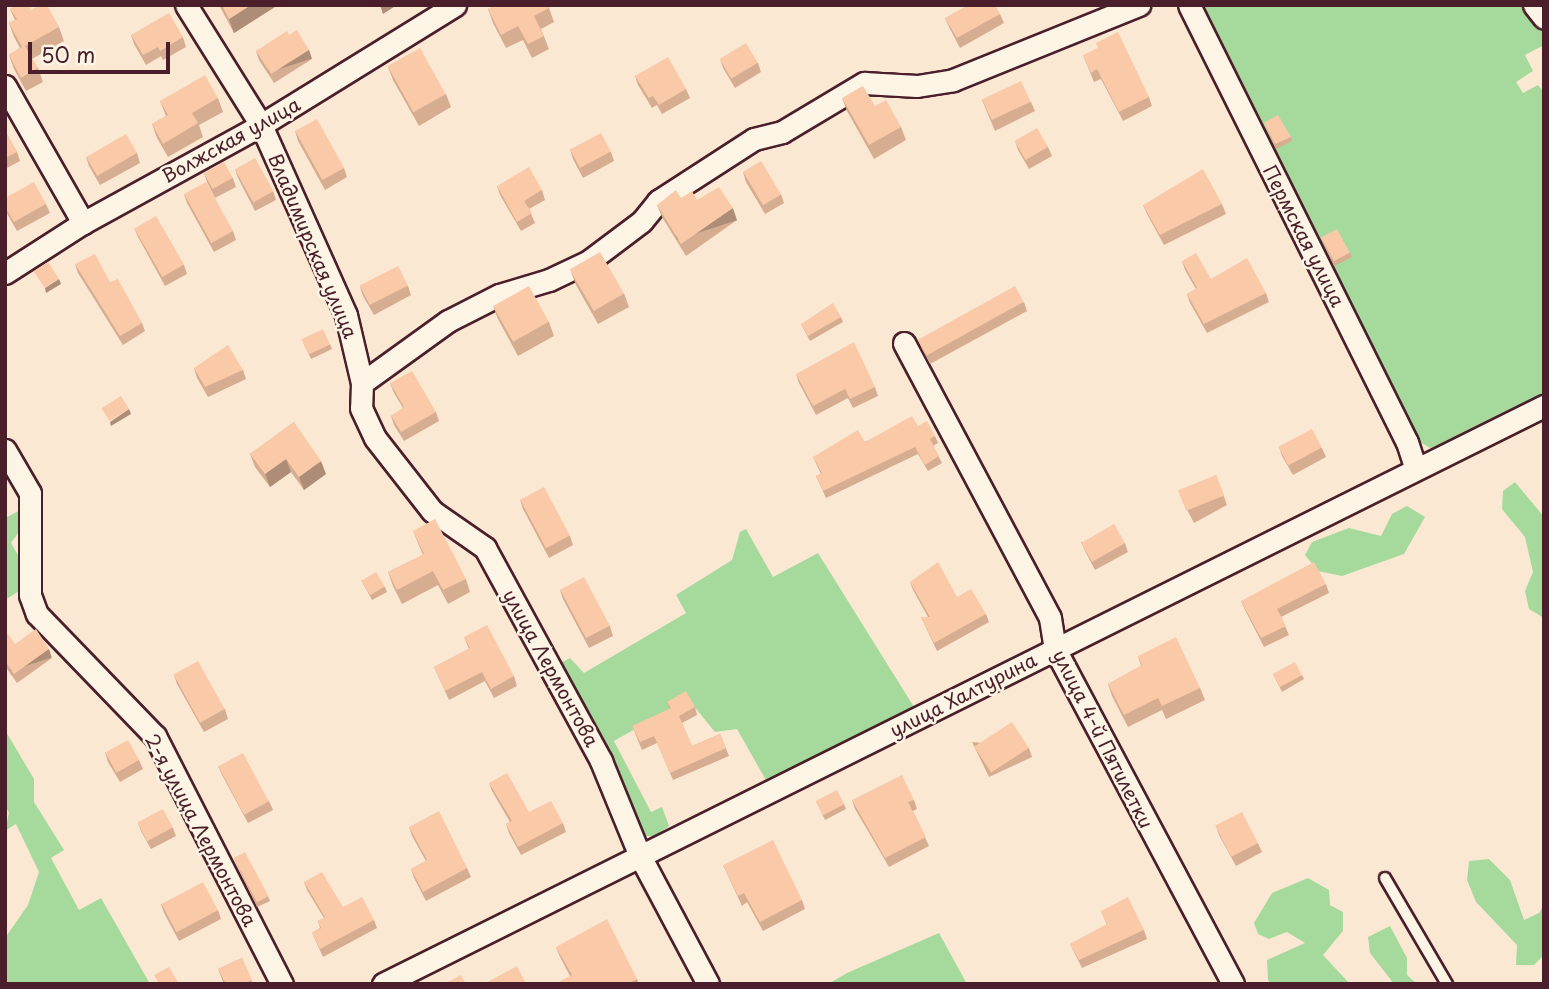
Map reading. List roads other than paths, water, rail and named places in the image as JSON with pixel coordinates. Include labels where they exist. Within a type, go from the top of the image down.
[{"type":"street","name":"Владимирская улица","points":[[187,5],[261,125],[346,315],[362,383]]},
{"type":"street","name":"Волжская улица","points":[[5,273],[83,223],[261,125],[455,5]]},
{"type":"street","points":[[362,383],[448,321],[499,295],[549,280],[589,261],[679,188],[754,139],[782,132],[864,83],[917,86],[953,80],[1139,5]]},
{"type":"street","name":"Пермская улица","points":[[1189,5],[1416,469]]},
{"type":"street","points":[[1534,5],[1544,18]]},
{"type":"street","points":[[5,86],[83,223]]},
{"type":"street","name":"улица 4-й Пятилетки","points":[[904,343],[1050,618],[1055,649],[1233,984]]},
{"type":"street","name":"улица Лермонтова","points":[[362,383],[361,408],[375,438],[411,488],[432,511],[485,548],[601,761],[640,856],[708,984]]},
{"type":"street","name":"улица Халтурина","points":[[383,984],[1544,406]]},
{"type":"street","name":"2-я улица Лермонтова","points":[[5,450],[30,493],[30,595],[37,614],[155,736],[282,984]]},
{"type":"lane","points":[[1385,878],[1447,984]]}]
